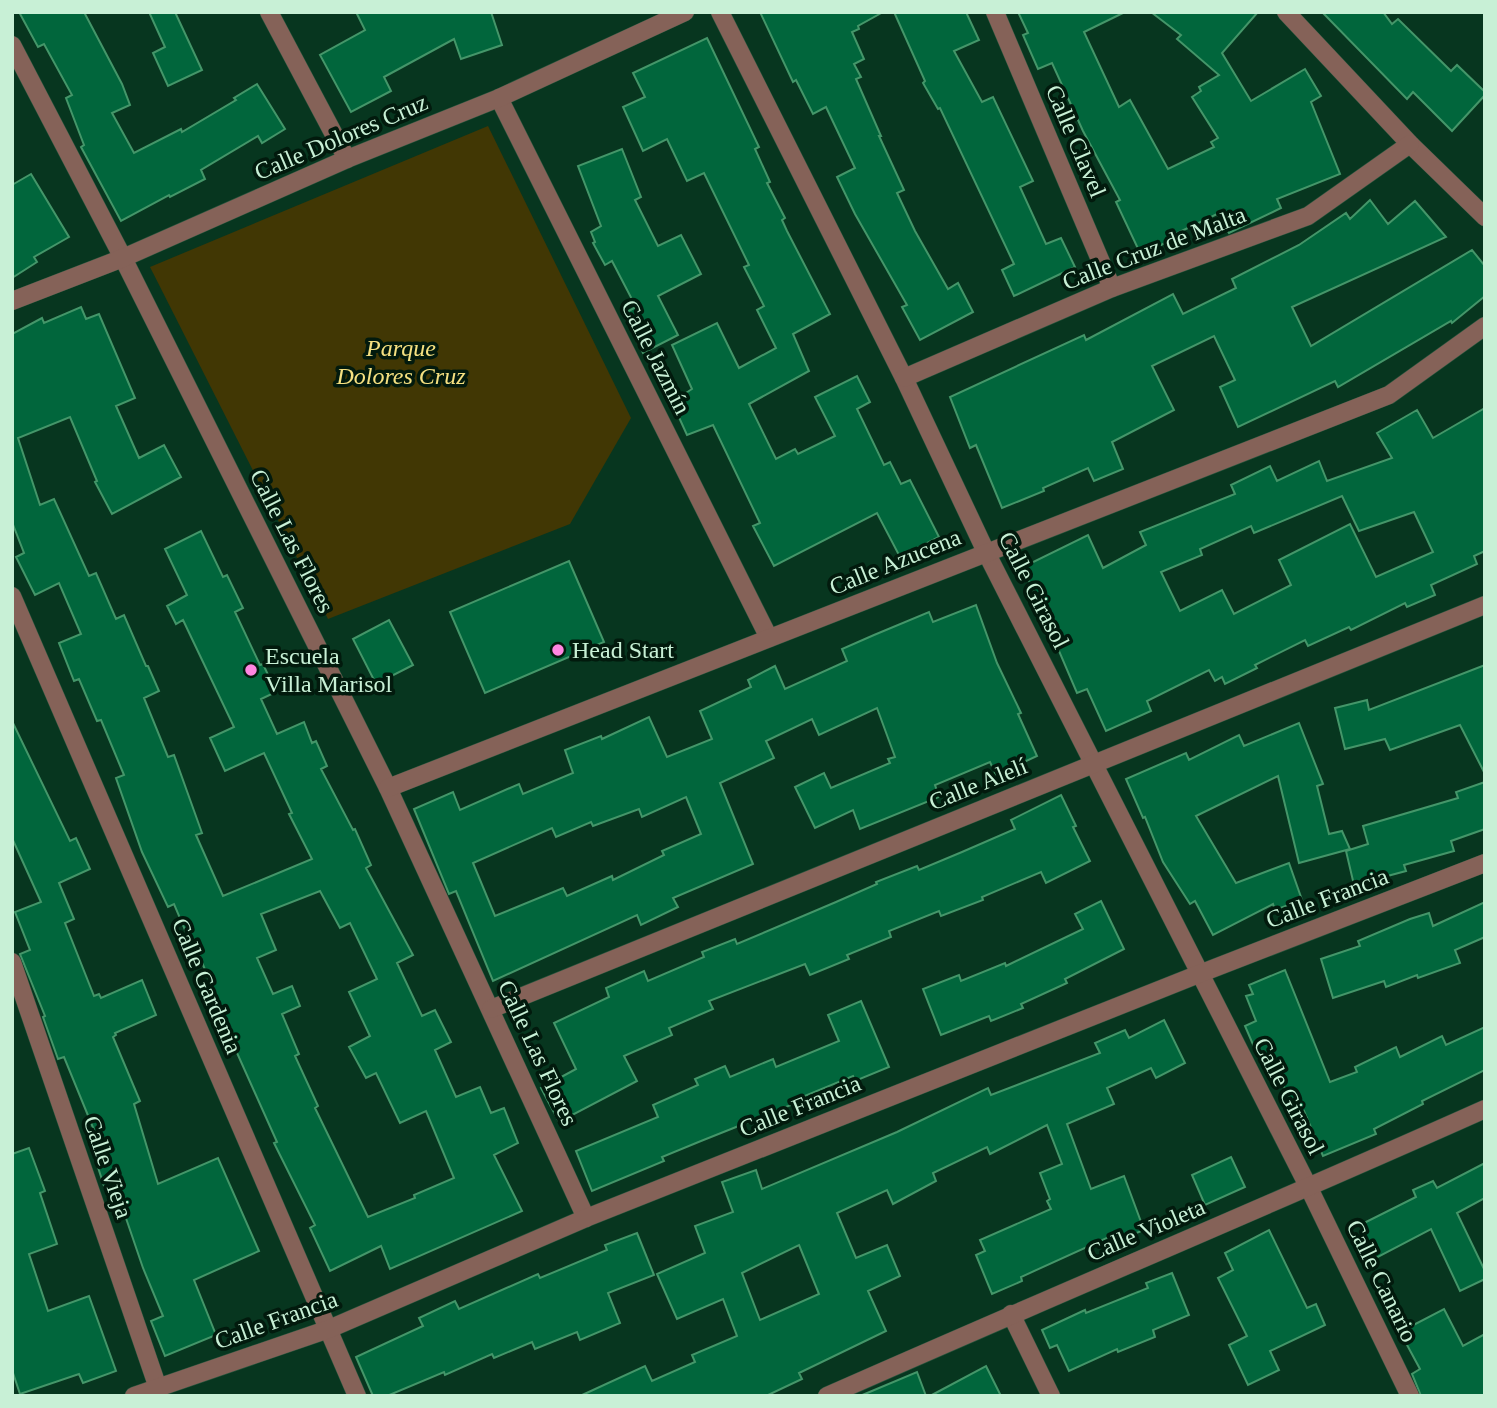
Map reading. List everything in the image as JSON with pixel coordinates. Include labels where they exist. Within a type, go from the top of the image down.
[{"type":"street","points":[[269,12],[346,159]]},
{"type":"street","name":"Calle Dolores Cruz","points":[[12,301],[123,258],[346,159],[499,98],[685,12]]},
{"type":"street","name":"Calle Girasol","points":[[720,12],[904,378],[986,552],[1309,1188]]},
{"type":"street","name":"Calle Clavel","points":[[995,12],[1112,288]]},
{"type":"street","points":[[1286,12],[1410,144],[1485,217]]},
{"type":"street","name":"Calle Las Flores","points":[[12,45],[123,258],[388,788],[586,1218]]},
{"type":"street","name":"Calle Jazmín","points":[[499,98],[769,638]]},
{"type":"street","name":"Calle Cruz de Malta","points":[[904,378],[1112,288],[1308,216],[1410,144]]},
{"type":"street","name":"Calle Azucena","points":[[388,788],[1389,395],[1485,327]]},
{"type":"street","name":"Calle Gardenia","points":[[12,596],[357,1396]]},
{"type":"street","name":"Calle Alelí","points":[[491,1009],[1485,606]]},
{"type":"street","name":"Calle Francia","points":[[134,1396],[329,1329],[586,1218],[1485,863]]},
{"type":"street","name":"Calle Vieja","points":[[12,962],[158,1388]]},
{"type":"street","name":"Calle Violeta","points":[[827,1396],[1485,1109]]},
{"type":"street","name":"Calle Canario","points":[[1309,1188],[1410,1396]]},
{"type":"street","points":[[1012,1314],[1051,1396]]},
{"type":"green space","name":"Parque Dolores Cruz","points":[[488,126],[631,418],[570,524],[328,619],[150,267]]},
{"type":"building","points":[[19,12],[84,12],[122,84],[130,105],[112,113],[134,153],[181,129],[182,132],[236,100],[234,98],[257,84],[285,129],[262,143],[258,136],[201,170],[205,179],[121,221],[81,147],[84,145],[66,98],[72,95],[44,44],[38,47]]},
{"type":"building","points":[[149,12],[175,12],[202,70],[168,86],[153,53],[165,47]]},
{"type":"building","points":[[356,12],[491,12],[502,45],[461,59],[454,39],[384,77],[391,91],[351,112],[320,55],[365,30]]},
{"type":"building","points":[[760,12],[883,12],[852,32],[864,59],[854,64],[861,77],[856,79],[904,190],[897,193],[915,231],[948,289],[958,283],[973,312],[920,340],[902,307],[907,305],[837,177],[855,168],[826,107],[813,114],[796,80],[793,82]]},
{"type":"building","points":[[894,12],[966,12],[979,40],[954,51],[982,102],[993,97],[1033,181],[1020,187],[1046,244],[1061,238],[1075,267],[1014,296],[1002,270],[1014,264],[940,108],[938,109],[923,83],[925,81]]},
{"type":"building","points":[[1018,12],[1125,12],[1084,32],[1119,107],[1130,100],[1168,169],[1214,147],[1211,142],[1218,138],[1192,97],[1201,91],[1199,87],[1219,75],[1177,39],[1181,35],[1151,12],[1258,12],[1222,53],[1251,101],[1305,69],[1321,96],[1311,102],[1340,174],[1277,199],[1281,208],[1229,233],[1217,214],[1169,237],[1171,240],[1141,255],[1116,202],[1120,200],[1083,131],[1052,63],[1038,69],[1023,35],[1028,33]]},
{"type":"building","points":[[1322,12],[1383,12],[1392,24],[1398,19],[1451,71],[1457,65],[1485,95],[1452,131],[1413,92],[1407,99]]},
{"type":"building","points":[[707,38],[759,147],[755,149],[770,182],[767,183],[785,218],[782,220],[830,314],[793,334],[809,371],[749,404],[776,459],[795,449],[798,454],[835,436],[815,397],[857,376],[870,402],[857,409],[884,465],[890,462],[901,484],[910,480],[939,537],[900,557],[877,513],[774,566],[753,526],[760,523],[713,425],[687,435],[672,402],[692,389],[672,345],[717,323],[739,368],[776,348],[757,310],[764,306],[744,267],[749,265],[704,173],[687,181],[667,139],[643,151],[623,107],[645,97],[633,73]]},
{"type":"building","points":[[622,149],[641,197],[635,200],[658,246],[681,235],[701,274],[658,296],[678,335],[643,353],[623,314],[636,307],[612,261],[605,265],[593,243],[595,242],[591,232],[601,226],[578,166]]},
{"type":"building","points":[[31,174],[69,237],[34,257],[37,262],[12,278],[12,185]]},
{"type":"building","points":[[1370,200],[1388,224],[1415,201],[1446,237],[1292,307],[1311,346],[1472,250],[1485,266],[1485,296],[1452,323],[1451,321],[1338,387],[1335,381],[1238,427],[1220,387],[1235,380],[1214,336],[1152,366],[1174,410],[1112,442],[1123,469],[1094,481],[1088,468],[1043,488],[1044,491],[1002,508],[976,445],[970,448],[950,397],[1084,335],[1086,340],[1173,294],[1183,314],[1236,288],[1232,279],[1299,245],[1346,213],[1350,219]]},
{"type":"building","points":[[81,307],[86,319],[99,314],[135,398],[116,406],[139,458],[164,445],[181,477],[112,514],[95,482],[97,481],[70,417],[18,438],[40,505],[54,499],[89,576],[96,573],[116,619],[124,615],[148,666],[159,691],[144,698],[168,757],[174,755],[202,833],[196,835],[223,896],[312,859],[289,814],[292,813],[264,753],[225,771],[210,738],[234,727],[183,620],[176,624],[167,606],[187,595],[165,549],[201,531],[223,577],[227,575],[243,608],[235,612],[276,692],[261,699],[277,734],[304,722],[312,743],[316,741],[327,766],[321,769],[353,830],[355,829],[371,865],[366,868],[413,955],[397,963],[422,1016],[435,1010],[451,1042],[435,1050],[456,1097],[480,1087],[491,1113],[504,1108],[518,1143],[494,1155],[522,1211],[390,1269],[381,1246],[330,1271],[310,1228],[315,1225],[274,1143],[277,1142],[217,1007],[220,1006],[194,943],[191,944],[174,904],[168,907],[142,852],[116,778],[124,775],[101,720],[97,721],[79,679],[74,681],[59,643],[81,634],[59,583],[35,595],[16,557],[24,553],[12,522],[12,334],[42,318],[44,323]],"holes":[[[320,891],[340,928],[350,923],[377,979],[349,992],[370,1036],[349,1047],[366,1078],[376,1073],[400,1123],[426,1111],[454,1178],[414,1195],[415,1198],[368,1217],[315,1108],[318,1106],[295,1056],[299,1054],[282,1014],[300,1006],[292,986],[273,994],[257,958],[276,950],[261,914]]]},
{"type":"building","points":[[1485,408],[1485,551],[1474,556],[1477,564],[1431,585],[1435,595],[1407,607],[1405,603],[1351,630],[1349,627],[1308,646],[1305,640],[1255,665],[1257,668],[1225,684],[1222,677],[1215,681],[1209,670],[1147,701],[1151,711],[1106,731],[1087,689],[1077,693],[1023,567],[1088,535],[1103,568],[1146,545],[1140,532],[1235,494],[1231,485],[1270,466],[1277,481],[1319,461],[1327,481],[1392,458],[1377,433],[1417,410],[1433,438]],"holes":[[[1342,496],[1359,531],[1414,512],[1433,552],[1376,577],[1350,524],[1279,560],[1291,585],[1234,614],[1222,590],[1180,611],[1161,572],[1202,555],[1200,549],[1251,526],[1254,533]]]},
{"type":"building","points":[[569,561],[604,642],[485,693],[450,612]]},
{"type":"building","points":[[976,605],[997,663],[1021,713],[1018,714],[1037,756],[996,775],[990,762],[935,785],[939,797],[860,829],[853,810],[815,828],[795,787],[824,773],[831,788],[890,763],[888,759],[895,757],[877,708],[819,735],[812,719],[766,741],[774,758],[720,783],[753,864],[673,898],[678,907],[641,925],[637,915],[493,981],[456,891],[449,894],[414,809],[453,792],[460,810],[519,784],[523,794],[573,773],[565,750],[601,736],[602,739],[649,717],[667,757],[712,739],[700,711],[751,687],[748,680],[775,666],[785,689],[847,661],[842,649],[929,612],[933,622]],"holes":[[[686,797],[701,834],[662,851],[664,855],[613,880],[612,876],[567,896],[563,888],[495,916],[473,863],[552,828],[556,837],[591,822],[593,826],[639,809],[642,817]]]},
{"type":"building","points":[[389,620],[413,665],[376,684],[353,639]]},
{"type":"building","points":[[1485,665],[1485,774],[1460,725],[1390,750],[1385,739],[1345,749],[1335,708],[1367,700],[1369,710]]},
{"type":"building","points":[[12,721],[70,841],[76,838],[90,869],[59,883],[74,919],[65,923],[94,996],[99,994],[101,998],[142,980],[156,1015],[115,1033],[113,1037],[140,1101],[134,1104],[158,1184],[218,1158],[259,1251],[194,1280],[216,1335],[165,1356],[151,1321],[163,1316],[143,1268],[115,1186],[105,1189],[94,1155],[103,1152],[64,1057],[58,1059],[43,1017],[45,1016],[20,954],[30,950],[15,912],[41,902],[12,838]]},
{"type":"building","points":[[1299,723],[1323,784],[1317,786],[1329,834],[1342,831],[1350,849],[1299,863],[1278,776],[1196,816],[1236,883],[1289,863],[1302,900],[1275,910],[1273,904],[1213,935],[1195,901],[1190,904],[1163,862],[1126,779],[1186,753],[1189,760],[1239,735],[1244,746]]},
{"type":"building","points":[[1485,782],[1485,829],[1451,841],[1454,851],[1404,865],[1406,871],[1354,885],[1346,851],[1368,844],[1363,826],[1458,798],[1456,792]]},
{"type":"building","points":[[1061,795],[1090,861],[1046,883],[1041,872],[982,897],[983,900],[941,916],[939,911],[889,931],[891,937],[847,955],[849,959],[810,975],[805,964],[709,1001],[713,1009],[669,1028],[672,1035],[624,1056],[637,1081],[559,1122],[541,1088],[576,1069],[554,1023],[609,997],[606,988],[644,971],[648,981],[704,957],[702,952],[735,939],[737,944],[877,884],[876,882],[917,866],[919,870],[962,852],[1015,829],[1011,820]]},
{"type":"building","points":[[1101,901],[1124,949],[1065,979],[1067,983],[1021,1004],[1023,1008],[991,1021],[989,1016],[941,1035],[923,989],[959,975],[961,981],[1005,963],[1006,966],[1083,929],[1075,914]]},
{"type":"building","points":[[1485,902],[1485,937],[1455,950],[1460,963],[1386,987],[1384,981],[1333,998],[1321,959],[1360,946],[1358,941],[1410,919],[1429,913],[1433,926]]},
{"type":"building","points":[[1285,970],[1330,1082],[1357,1072],[1355,1067],[1396,1047],[1400,1057],[1442,1036],[1446,1045],[1485,1027],[1485,1070],[1422,1101],[1423,1104],[1374,1129],[1376,1134],[1323,1156],[1304,1111],[1297,1115],[1276,1069],[1270,1072],[1265,1061],[1261,1063],[1245,1026],[1256,1021],[1246,996],[1253,994],[1249,985]]},
{"type":"building","points":[[861,1001],[889,1067],[855,1081],[853,1076],[790,1102],[791,1105],[662,1157],[664,1161],[592,1191],[576,1151],[658,1117],[653,1105],[698,1085],[695,1079],[725,1066],[730,1077],[773,1059],[776,1067],[839,1041],[828,1015]]},
{"type":"building","points":[[1164,1020],[1185,1063],[1156,1078],[1151,1068],[1107,1088],[1114,1104],[1067,1124],[1091,1189],[1124,1176],[1144,1230],[1114,1242],[1111,1236],[1021,1277],[1022,1281],[992,1294],[976,1255],[985,1251],[980,1240],[1051,1209],[1040,1173],[1062,1164],[1047,1125],[990,1154],[987,1147],[933,1173],[936,1181],[893,1204],[887,1190],[837,1213],[856,1258],[887,1245],[900,1276],[868,1291],[886,1331],[799,1373],[802,1379],[766,1396],[580,1396],[645,1366],[652,1381],[695,1362],[692,1355],[737,1336],[723,1299],[677,1319],[657,1274],[705,1253],[695,1226],[733,1212],[722,1182],[756,1170],[762,1189],[897,1132],[988,1088],[991,1095],[1100,1053],[1095,1043],[1125,1030],[1129,1038]],"holes":[[[799,1245],[819,1294],[760,1320],[742,1273]]]},
{"type":"building","points":[[29,1148],[45,1191],[40,1193],[57,1244],[29,1254],[48,1311],[89,1296],[116,1371],[83,1383],[79,1374],[20,1394],[12,1370],[12,1154]]},
{"type":"building","points":[[1231,1157],[1245,1187],[1205,1205],[1192,1175]]},
{"type":"building","points":[[1485,1163],[1485,1198],[1457,1213],[1485,1271],[1485,1279],[1460,1291],[1431,1229],[1376,1258],[1360,1225],[1416,1197],[1413,1190],[1433,1181],[1437,1188]]},
{"type":"building","points":[[1269,1230],[1307,1308],[1316,1304],[1325,1325],[1270,1351],[1279,1370],[1248,1385],[1229,1345],[1247,1336],[1218,1278],[1233,1270],[1225,1253]]},
{"type":"building","points":[[637,1233],[654,1275],[608,1293],[620,1323],[580,1340],[577,1332],[535,1349],[532,1342],[494,1358],[492,1354],[387,1396],[373,1396],[356,1357],[423,1326],[419,1318],[455,1301],[459,1309],[538,1274],[540,1278],[607,1250],[605,1245]]},
{"type":"building","points":[[1172,1273],[1189,1315],[1153,1330],[1155,1337],[1118,1352],[1117,1349],[1069,1371],[1057,1345],[1050,1348],[1042,1330],[1085,1310],[1086,1313],[1148,1288],[1146,1283]]},
{"type":"building","points":[[1444,1309],[1463,1346],[1485,1334],[1485,1396],[1421,1396],[1412,1374],[1420,1369],[1400,1332]]},
{"type":"building","points":[[986,1366],[1001,1396],[930,1396]]},
{"type":"building","points":[[917,1372],[926,1396],[860,1396]]},
{"type":"place","name":"Head Start","points":[[558,650]]},
{"type":"place","name":"Escuela Villa Marisol","points":[[251,670]]}]
